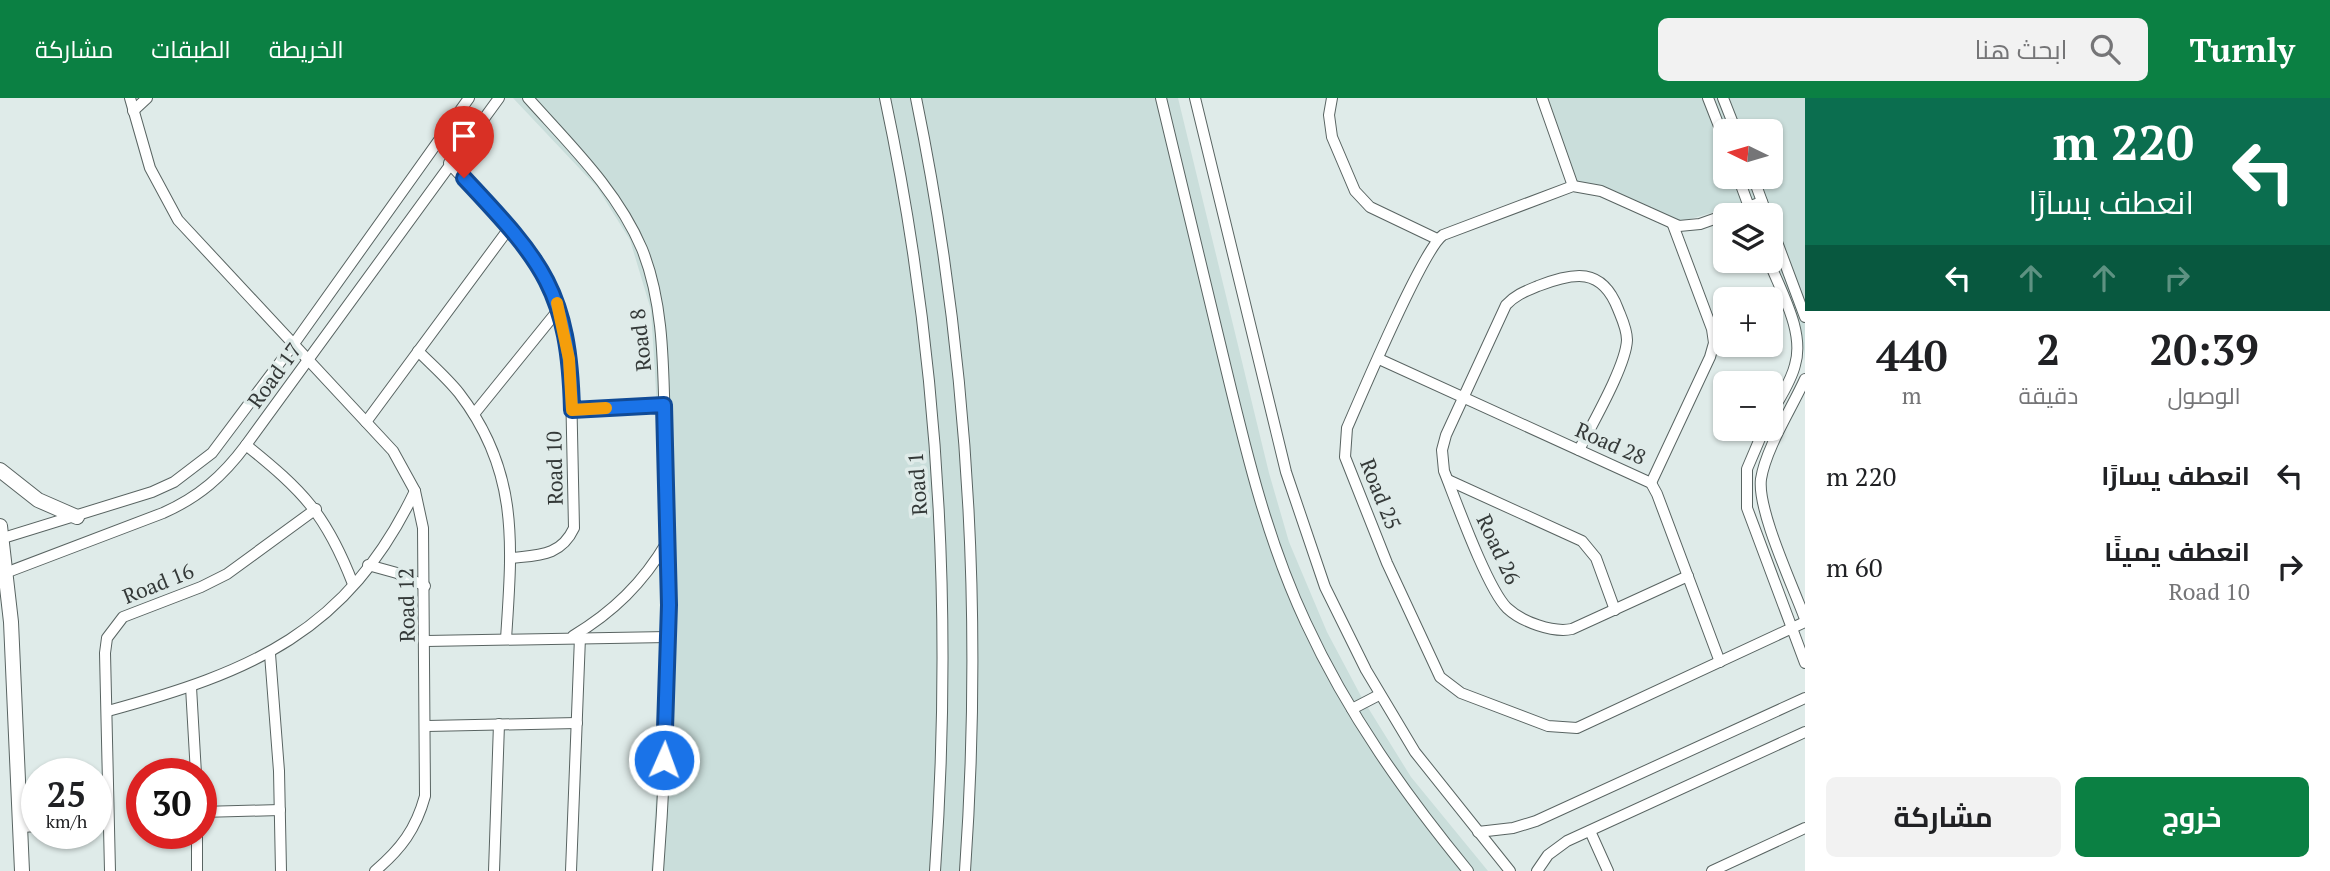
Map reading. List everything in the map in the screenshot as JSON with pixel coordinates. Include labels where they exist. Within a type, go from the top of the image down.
[{"type":"street","name":"Road 12","points":[[130,98],[150,168],[178,220],[393,451],[415,491],[423,528],[425,586],[425,796],[419,818],[396,853],[375,871]]},
{"type":"street","points":[[134,111],[147,98]]},
{"type":"street","name":"Road 17","points":[[1,534],[77,517],[152,492],[194,469],[212,453],[293,345],[469,98]]},
{"type":"street","name":"Road 17","points":[[3,574],[182,504],[216,480],[246,445],[449,163],[499,98]]},
{"type":"street","name":"Road 8","points":[[528,98],[598,177],[633,229],[654,293],[660,334],[668,540],[668,637],[658,871]]},
{"type":"street","name":"Road 1","points":[[885,98],[911,239],[922,319],[938,504],[942,666],[935,871]]},
{"type":"street","points":[[916,98],[941,247],[968,495],[972,693],[965,871]]},
{"type":"street","points":[[1161,98],[1261,503],[1299,607],[1352,709],[1406,793],[1468,871]]},
{"type":"street","points":[[1195,98],[1289,484],[1325,587],[1379,695],[1434,779],[1510,871]]},
{"type":"street","points":[[1332,98],[1329,115],[1332,137],[1355,191],[1370,207],[1437,239],[1573,186],[1601,191],[1673,225],[1713,221]]},
{"type":"street","points":[[1542,98],[1573,186]]},
{"type":"street","points":[[1709,98],[1717,119]]},
{"type":"street","points":[[1723,98],[1731,119]]},
{"type":"street","name":"Road 10","points":[[449,163],[510,226],[536,258],[559,309],[569,359],[574,528],[560,549],[549,554],[512,558]]},
{"type":"street","points":[[1757,189],[1762,202]]},
{"type":"street","points":[[1651,483],[1710,358],[1714,343],[1712,329],[1673,225]]},
{"type":"street","points":[[366,422],[510,226]]},
{"type":"street","name":"Road 25","points":[[1437,239],[1348,428],[1345,457],[1409,613],[1445,683],[1461,693],[1548,726],[1567,729],[1586,724],[1805,620]]},
{"type":"street","points":[[1783,258],[1805,317]]},
{"type":"street","points":[[1773,273],[1794,328],[1801,356],[1783,391]]},
{"type":"street","name":"Road 26","points":[[1579,450],[1621,362],[1627,341],[1615,301],[1609,291],[1594,279],[1570,275],[1511,299],[1502,312],[1443,443],[1443,460],[1448,480],[1500,598],[1514,614],[1555,629],[1567,630],[1688,576]]},
{"type":"street","points":[[474,414],[559,309]]},
{"type":"street","points":[[418,351],[458,392],[474,414],[488,438],[505,484],[511,523],[512,558],[506,639]]},
{"type":"street","name":"Road 28","points":[[1379,359],[1651,483],[1720,662]]},
{"type":"street","points":[[1792,373],[1805,369]]},
{"type":"street","points":[[1805,379],[1765,464],[1760,488],[1765,511],[1805,620]]},
{"type":"street","points":[[572,410],[664,405]]},
{"type":"street","points":[[1759,441],[1747,469],[1745,495],[1751,521],[1805,663]]},
{"type":"street","points":[[246,445],[294,484],[316,509],[335,541],[353,584]]},
{"type":"street","points":[[0,470],[38,500],[77,517]]},
{"type":"street","points":[[1448,480],[1582,541],[1596,558],[1615,610]]},
{"type":"street","points":[[108,711],[191,687],[270,654],[314,622],[353,584],[395,530],[415,491]]},
{"type":"street","name":"Road 16","points":[[109,758],[105,653],[107,638],[123,617],[227,574],[316,509]]},
{"type":"street","points":[[1,534],[22,758]]},
{"type":"street","points":[[576,637],[627,595],[654,564],[668,540]]},
{"type":"street","points":[[368,565],[397,572],[425,586]]},
{"type":"street","points":[[571,871],[577,723],[576,637]]},
{"type":"street","points":[[426,641],[668,637]]},
{"type":"street","points":[[270,654],[281,871]]},
{"type":"street","points":[[191,687],[195,758]]},
{"type":"street","points":[[1352,709],[1379,695]]},
{"type":"street","points":[[1478,832],[1513,828],[1536,821],[1805,698]]},
{"type":"street","points":[[427,726],[577,723]]},
{"type":"street","points":[[494,871],[499,724]]},
{"type":"street","points":[[1537,871],[1557,848],[1805,732]]},
{"type":"street","points":[[217,811],[280,810]]},
{"type":"street","points":[[1712,871],[1805,828]]},
{"type":"street","points":[[1590,831],[1608,871]]},
{"type":"street","points":[[22,871],[26,849]]},
{"type":"street","name":"Road 16","points":[[110,849],[110,871]]},
{"type":"street","points":[[197,849],[197,871]]},
{"type":"street","points":[[485,871],[495,858]]},
{"type":"shaded area","points":[[513,98],[1178,98],[1269,473],[1289,542],[1327,632],[1362,698],[1411,777],[1488,871],[651,871],[662,711],[661,472],[651,310],[630,240],[597,187]]},
{"type":"shaded area","points":[[1548,98],[1805,98],[1805,361],[1800,324],[1781,273],[1783,203],[1713,203],[1713,212],[1679,222],[1605,187],[1577,181]]},
{"type":"slow traffic","points":[[557,303],[569,359],[572,410],[606,408]]},
{"type":"route","points":[[464,178],[536,258],[553,291],[569,359],[572,410],[664,405],[669,605],[664,760]]}]
